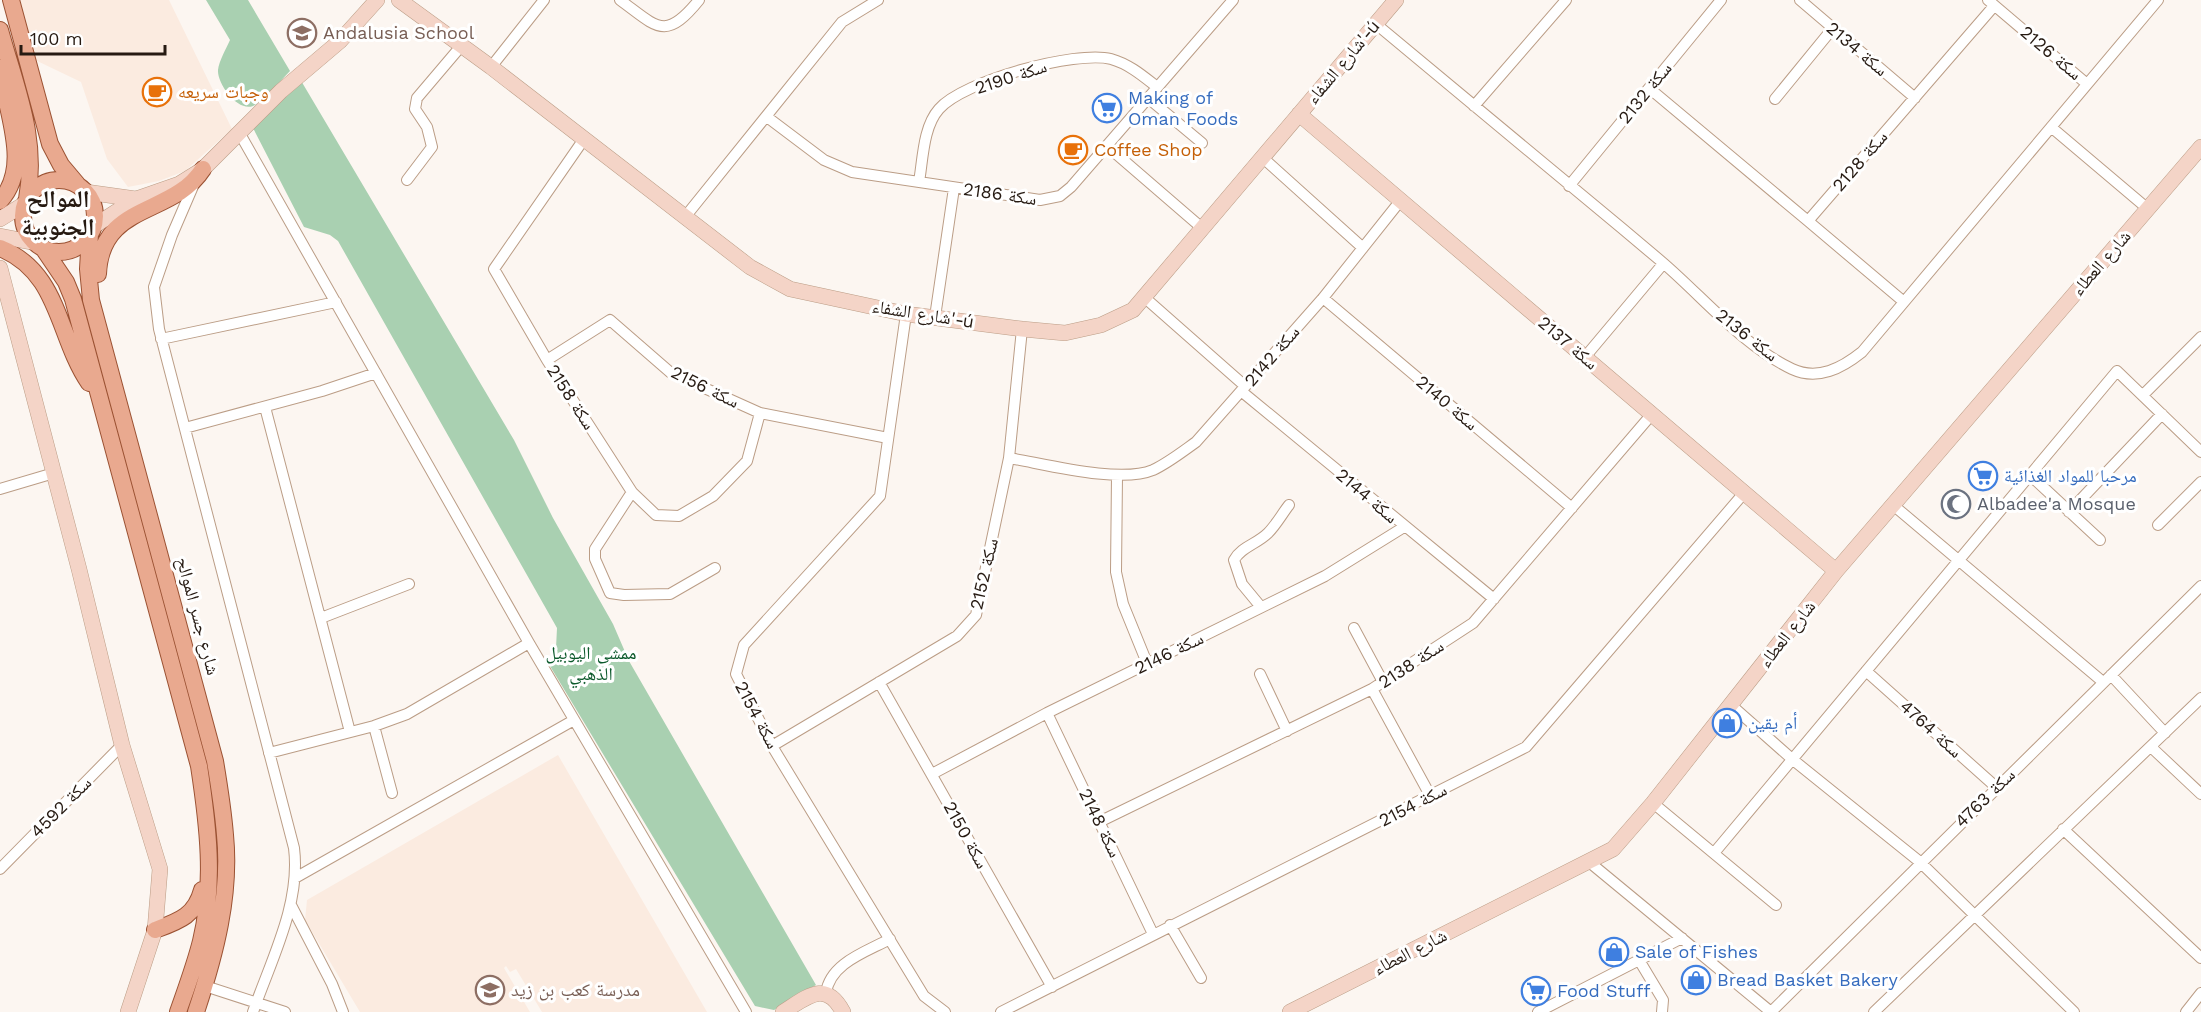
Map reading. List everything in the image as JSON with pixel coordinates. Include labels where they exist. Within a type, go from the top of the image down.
[{"type":"main road","points":[[10,0],[50,144],[61,165],[83,189],[95,214],[92,230],[83,242],[64,251],[39,246]]},
{"type":"main road","points":[[0,31],[0,39]]},
{"type":"main road","points":[[0,31],[31,142],[31,175],[24,225],[66,282],[73,299],[199,766],[210,863],[201,941],[178,1012]]},
{"type":"main road","points":[[0,58],[16,156],[10,185],[0,201]]},
{"type":"main road","points":[[115,387],[98,284],[99,259],[104,244],[124,220],[184,191],[199,175]]},
{"type":"main road","points":[[26,201],[33,191],[51,181],[61,180],[83,189]]},
{"type":"main road","name":"شارع جسر الموالح","points":[[92,230],[88,269],[90,292],[216,761],[226,835],[226,864],[219,934],[196,1012]]},
{"type":"main road","points":[[0,248],[22,259],[41,279],[56,304],[81,370],[98,392]]},
{"type":"main road","points":[[155,930],[192,913],[199,902],[210,863]]},
{"type":"street","points":[[254,1007],[291,905],[295,878],[294,848],[161,339],[154,286],[172,235],[199,175],[280,91],[340,41],[377,0]]},
{"type":"street","name":"شارع الشفاء'-ú","points":[[399,0],[491,67],[750,267],[790,289],[906,314],[1065,333],[1101,325],[1133,310],[1396,0]]},
{"type":"street","points":[[491,67],[544,0]]},
{"type":"street","points":[[620,0],[655,26],[670,27],[682,21],[699,0]]},
{"type":"street","points":[[685,218],[842,22],[878,0]]},
{"type":"street","name":"سكة 2186","points":[[767,117],[824,160],[842,169],[1040,200],[1053,198],[1071,187],[1233,0]]},
{"type":"street","points":[[1474,106],[1566,0]]},
{"type":"street","name":"سكة 2132","points":[[1569,186],[1721,0]]},
{"type":"street","name":"سكة 2134","points":[[1800,0],[1915,98]]},
{"type":"street","name":"سكة 2136","points":[[1376,24],[1663,264],[1751,342],[1793,369],[1818,373],[1841,369],[1862,352],[2158,0]]},
{"type":"street","name":"سكة 2126","points":[[1991,3],[2087,84]]},
{"type":"street","name":"سكة 2128","points":[[1808,221],[1915,98],[1991,3]]},
{"type":"street","points":[[1775,99],[1833,28]]},
{"type":"street","points":[[407,180],[432,147],[427,127],[415,109],[417,99],[462,45]]},
{"type":"street","name":"سكة 2190","points":[[919,182],[929,125],[938,110],[949,100],[991,79],[1052,63],[1094,56],[1125,64],[1157,87]]},
{"type":"street","points":[[1650,88],[1904,302]]},
{"type":"street","points":[[1148,98],[1202,143]]},
{"type":"street","name":"سكة 2137","points":[[1299,114],[1836,571]]},
{"type":"street","points":[[2051,127],[2148,209]]},
{"type":"street","points":[[240,134],[529,643],[746,1012]]},
{"type":"street","name":"سكة 2158","points":[[584,139],[494,269],[547,360],[632,492],[656,515],[679,516],[713,496],[747,461],[760,413]]},
{"type":"street","points":[[1107,146],[1202,228]]},
{"type":"street","name":"شارع العطاء","points":[[1296,1011],[1613,849],[1653,803],[1836,571],[2201,147]]},
{"type":"street","points":[[1262,158],[1363,248]]},
{"type":"street","points":[[92,230],[135,199],[199,175]]},
{"type":"street","points":[[935,317],[954,188]]},
{"type":"street","points":[[83,189],[135,199]]},
{"type":"street","name":"سكة 2142","points":[[1009,458],[1117,476],[1151,471],[1197,442],[1323,298],[1401,200]]},
{"type":"street","points":[[0,219],[26,201]]},
{"type":"street","points":[[0,236],[39,246]]},
{"type":"street","points":[[1585,357],[1663,264]]},
{"type":"street","points":[[0,268],[122,745],[160,869],[155,930],[128,1012]]},
{"type":"street","name":"سكة 2144","points":[[1144,297],[1243,388],[1404,527],[1494,599]]},
{"type":"street","name":"سكة 2140","points":[[1323,298],[1572,508]]},
{"type":"street","points":[[161,339],[336,302]]},
{"type":"street","name":"سكة 2154","points":[[906,314],[880,496],[744,645],[736,674],[772,746],[924,996],[945,1012]]},
{"type":"street","name":"سكة 2156","points":[[547,360],[610,320],[671,373],[760,413],[888,438]]},
{"type":"street","name":"سكة 2152","points":[[772,746],[957,636],[976,615],[1009,458],[1022,329]]},
{"type":"street","points":[[2143,395],[2201,337]]},
{"type":"street","points":[[1714,852],[2117,371],[2201,452]]},
{"type":"street","points":[[185,429],[376,373]]},
{"type":"street","points":[[265,407],[350,732]]},
{"type":"street","name":"سكة 2138","points":[[1099,822],[1372,689],[1473,623],[1652,414]]},
{"type":"street","points":[[2069,512],[2162,414]]},
{"type":"street","points":[[0,489],[54,473]]},
{"type":"street","points":[[2030,475],[2100,540]]},
{"type":"street","points":[[1117,476],[1116,572],[1123,604],[1147,663]]},
{"type":"street","points":[[2158,525],[2201,482]]},
{"type":"street","points":[[632,492],[595,549],[595,559],[610,593],[670,594],[715,568]]},
{"type":"street","name":"سكة 2154","points":[[1001,1012],[1170,925],[1431,797],[1526,747],[1744,493]]},
{"type":"street","points":[[1262,607],[1242,584],[1234,560],[1239,551],[1254,545],[1269,532],[1289,505]]},
{"type":"street","points":[[1893,505],[2107,678],[2165,733]]},
{"type":"street","name":"سكة 2146","points":[[932,774],[1047,713],[1325,576],[1404,527]]},
{"type":"street","points":[[321,618],[409,584]]},
{"type":"street","name":"سكة 4763","points":[[1771,1012],[2201,586]]},
{"type":"street","points":[[1353,628],[1383,682]]},
{"type":"street","points":[[269,753],[374,726],[417,710],[529,643]]},
{"type":"street","name":"سكة 4764","points":[[1866,671],[1996,787]]},
{"type":"street","points":[[1260,674],[1287,731]]},
{"type":"street","name":"سكة 2150","points":[[879,682],[1052,987]]},
{"type":"street","points":[[1372,689],[1431,797]]},
{"type":"street","points":[[1874,1012],[2063,829],[2199,703]]},
{"type":"street","points":[[1731,705],[1792,759],[1920,862],[2072,1011]]},
{"type":"street","name":"سكة 2148","points":[[1047,713],[1153,934]]},
{"type":"street","points":[[295,878],[574,720]]},
{"type":"street","points":[[374,726],[392,793]]},
{"type":"street","name":"سكة 4592","points":[[0,869],[122,745]]},
{"type":"street","points":[[2151,747],[2201,794]]},
{"type":"street","points":[[1653,803],[1776,905]]},
{"type":"street","points":[[2063,829],[2201,958]]},
{"type":"street","points":[[1588,861],[1771,1012]]},
{"type":"street","points":[[291,905],[332,984],[343,1012]]},
{"type":"street","points":[[1170,925],[1202,978]]},
{"type":"street","points":[[1538,1012],[1682,938]]},
{"type":"street","points":[[826,993],[828,982],[837,969],[890,939]]},
{"type":"street","points":[[1639,960],[1663,1000],[1662,1012]]},
{"type":"street","points":[[205,986],[254,1007],[285,1012]]},
{"type":"street","points":[[783,1012],[812,993],[826,993],[837,1001],[843,1012]]},
{"type":"street","points":[[2186,1012],[2201,993]]},
{"type":"shaded area","points":[[18,0],[169,0],[232,129],[185,171],[159,181],[128,187],[107,159],[81,82],[33,59]]},
{"type":"shaded area","points":[[558,755],[707,1012],[542,1012],[516,969],[510,972],[506,966],[504,968],[530,1012],[360,1012],[305,920],[307,900]]},
{"type":"green space","points":[[206,0],[248,0],[290,71],[268,95],[253,106],[247,107],[235,101],[229,96],[221,82],[218,70],[230,40]]},
{"type":"green space","name":"ممشى اليوبيل الذهبي","points":[[300,79],[514,440],[553,518],[613,624],[629,661],[816,985],[774,1010],[755,1006],[550,666],[556,648],[557,628],[338,241],[330,235],[304,227],[253,128]]},
{"type":"place","name":"Andalusia School","points":[[302,33]]},
{"type":"place","name":"وجبات سريعه","points":[[157,92]]},
{"type":"place","name":"Making of Oman Foods","points":[[1107,108]]},
{"type":"place","name":"Coffee Shop","points":[[1073,150]]},
{"type":"place","name":"مرحبا للمواد الغذائية","points":[[1983,476]]},
{"type":"place","name":"Albadee'a Mosque","points":[[1956,504]]},
{"type":"place","name":"أم يقين","points":[[1727,723]]},
{"type":"place","name":"Sale of Fishes","points":[[1614,952]]},
{"type":"place","name":"Bread Basket Bakery","points":[[1696,980]]},
{"type":"place","name":"مدرسة كعب بن زيد","points":[[490,990]]},
{"type":"place","name":"Food Stuff","points":[[1536,991]]},
{"type":"district","name":"الموالح الجنوبية","points":[[58,213]]}]
